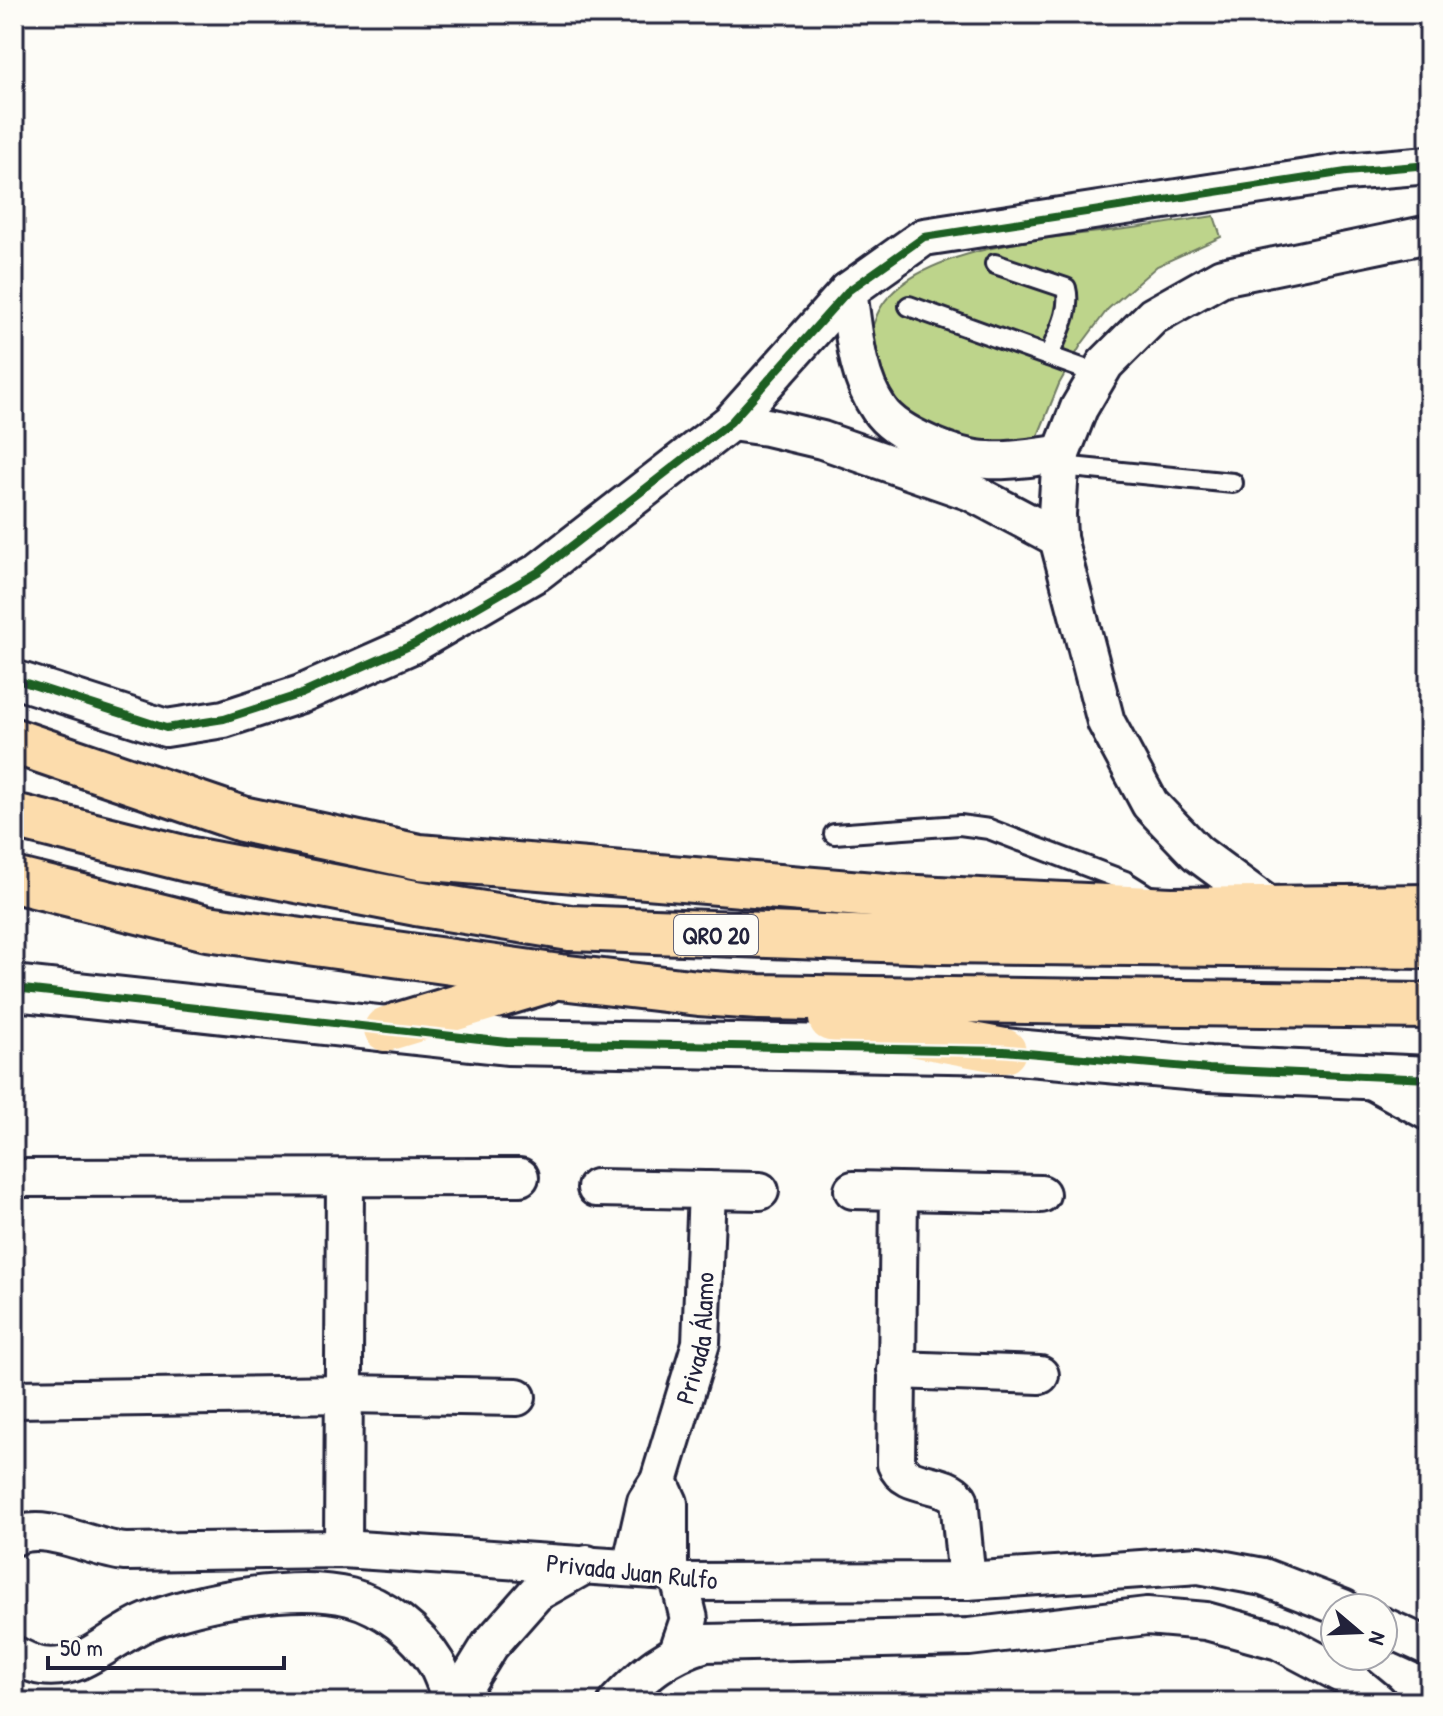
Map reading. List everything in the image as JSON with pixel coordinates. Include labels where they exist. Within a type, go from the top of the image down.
[{"type":"highway","points":[[14,741],[242,819],[419,857],[882,896],[1171,910],[1429,907]]},
{"type":"highway","name":"QRO 20","points":[[14,816],[187,859],[416,903],[570,928],[938,941],[1429,946]]},
{"type":"highway","name":"QRO 20","points":[[14,880],[207,928],[699,993],[870,999],[1429,1006]]},
{"type":"highway","points":[[386,1029],[560,977]]},
{"type":"highway","points":[[699,993],[1004,1051]]},
{"type":"street","points":[[14,679],[166,728],[224,719],[301,694],[414,644],[538,572],[731,422],[848,291],[924,237],[1346,172],[1429,165]]},
{"type":"street","points":[[1273,909],[1197,853],[1150,804],[1106,722],[1058,538],[1061,460],[1079,408],[1098,374],[1153,316],[1222,277],[1429,234]]},
{"type":"street","points":[[848,291],[862,373],[879,411],[906,434],[951,452],[986,460],[1061,460]]},
{"type":"street","points":[[731,422],[822,440],[971,492],[1058,538]]},
{"type":"street","points":[[14,988],[507,1042],[1004,1051],[1209,1069],[1429,1079]]},
{"type":"street","points":[[1365,1077],[1429,1112]]},
{"type":"street","points":[[14,1178],[520,1177]]},
{"type":"street","points":[[343,1549],[345,1179]]},
{"type":"street","points":[[596,1188],[760,1191]]},
{"type":"street","name":"Privada Álamo","points":[[631,1567],[646,1501],[659,1481],[701,1343],[707,1190]]},
{"type":"street","points":[[853,1190],[1041,1194]]},
{"type":"street","points":[[899,1192],[896,1464],[906,1477],[946,1489],[959,1499],[967,1581]]},
{"type":"street","points":[[896,1370],[1040,1375]]},
{"type":"street","points":[[14,1399],[345,1394],[517,1397]]},
{"type":"street","points":[[659,1481],[669,1503],[675,1576],[689,1619],[678,1651]]},
{"type":"street","name":"Privada Juan Rulfo","points":[[14,1537],[22,1533],[44,1532],[125,1552],[343,1549],[631,1567],[675,1576],[967,1581],[1199,1565],[1263,1577],[1319,1599]]},
{"type":"street","points":[[454,1702],[490,1645],[536,1593],[587,1564]]},
{"type":"street","points":[[14,1655],[42,1666],[65,1666],[85,1659],[133,1628],[171,1614],[251,1596],[320,1593],[350,1597],[372,1605],[410,1632],[436,1663],[454,1702]]},
{"type":"street","points":[[619,1700],[678,1651],[706,1643],[969,1637],[1147,1616],[1206,1621],[1279,1641],[1349,1678],[1378,1702]]},
{"type":"street","points":[[1399,1633],[1429,1647]]},
{"type":"lane","points":[[995,264],[1066,288],[1069,299],[1049,356]]},
{"type":"lane","points":[[909,306],[1098,374]]},
{"type":"lane","points":[[1061,460],[1233,483]]},
{"type":"lane","points":[[834,834],[960,825],[989,829],[1125,881],[1171,910]]},
{"type":"green space","points":[[1214,216],[1221,237],[1157,266],[1108,309],[1081,345],[1059,384],[1035,443],[989,450],[953,441],[892,408],[869,338],[875,320],[890,296],[914,276],[945,262],[1019,243]]},
{"type":"cycle path","points":[[14,679],[166,728],[224,719],[301,694],[414,644],[538,572],[731,422],[848,291],[924,237],[1346,172],[1429,165]]},
{"type":"cycle path","points":[[14,988],[507,1042],[1004,1051],[1209,1069],[1429,1079]]}]
